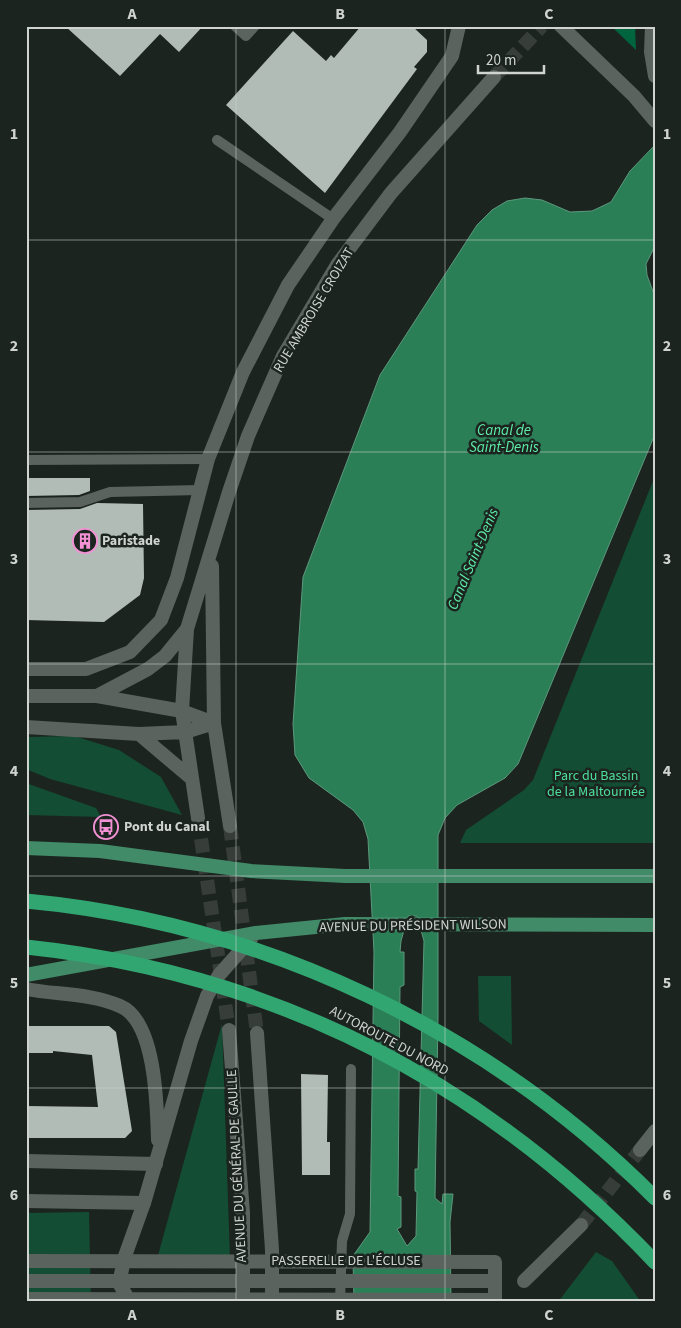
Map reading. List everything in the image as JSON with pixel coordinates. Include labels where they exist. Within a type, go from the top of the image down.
[{"type":"highway","name":"AUTOROUTE DU NORD","points":[[26,901],[139,918],[222,939],[305,968],[380,1001],[448,1038],[531,1092],[600,1147],[655,1198]]},
{"type":"highway","name":"AUTOROUTE DU NORD","points":[[26,947],[123,961],[194,978],[276,1005],[356,1039],[441,1086],[530,1147],[603,1210],[655,1262]]},
{"type":"main road","points":[[26,848],[100,852],[252,871],[345,876],[655,876]]},
{"type":"main road","name":"AVENUE DU PRÉSIDENT WILSON","points":[[26,975],[256,933],[345,924],[655,924]]},
{"type":"street","points":[[26,669],[86,669],[130,652],[161,620],[177,578],[208,459],[247,364],[288,284],[333,219],[400,132],[452,56],[459,26]]},
{"type":"street","points":[[561,26],[634,96],[655,121]]},
{"type":"street","points":[[652,26],[651,52],[655,76]]},
{"type":"street","name":"RUE AMBROISE CROIZAT","points":[[198,818],[182,711],[187,629],[248,436],[288,348],[337,266],[391,193],[494,76]]},
{"type":"street","name":"RUE AMBROISE CROIZAT","points":[[211,553],[214,723],[230,826]]},
{"type":"street","points":[[97,696],[148,669],[165,656],[187,629]]},
{"type":"street","points":[[26,696],[97,696],[182,711],[214,723]]},
{"type":"street","points":[[26,727],[138,734],[185,732],[214,723]]},
{"type":"street","points":[[138,734],[192,778]]},
{"type":"street","points":[[130,1302],[119,1283],[125,1256],[158,1158],[191,1041],[207,996],[219,975],[256,933]]},
{"type":"street","points":[[26,990],[95,998],[121,1006],[135,1017],[146,1037],[157,1102],[158,1158]]},
{"type":"street","name":"AVENUE DU GÉNÉRAL DE GAULLE","points":[[229,1030],[243,1213],[243,1302]]},
{"type":"street","name":"AVENUE DU GÉNÉRAL DE GAULLE","points":[[257,1033],[272,1250],[272,1302]]},
{"type":"street","points":[[640,1150],[655,1131]]},
{"type":"street","points":[[26,1161],[158,1158]]},
{"type":"street","points":[[26,1201],[144,1203]]},
{"type":"street","points":[[524,1281],[581,1225]]},
{"type":"street","name":"PASSERELLE DE L'ÉCLUSE","points":[[26,1261],[495,1262],[495,1281],[26,1281]]},
{"type":"street","points":[[26,1299],[495,1300],[495,1281]]},
{"type":"lane","points":[[235,26],[246,36],[255,26]]},
{"type":"lane","points":[[217,140],[333,219]]},
{"type":"lane","points":[[26,460],[208,459]]},
{"type":"lane","points":[[26,503],[80,502],[110,492],[200,490]]},
{"type":"lane","points":[[340,1302],[342,1241],[350,1214],[351,1069]]},
{"type":"green space","name":"Parc du Bassin de la Maltournée","points":[[655,476],[655,843],[460,843],[466,830],[524,790],[533,780]]},
{"type":"green space","points":[[74,736],[119,750],[161,777],[182,815],[50,779],[26,769],[26,737]]},
{"type":"green space","points":[[26,783],[96,808],[101,817],[26,815]]},
{"type":"green space","points":[[478,976],[511,976],[512,1045],[479,1021]]},
{"type":"green space","points":[[222,1024],[230,1258],[157,1259]]},
{"type":"green space","points":[[89,1212],[91,1302],[26,1302],[26,1213]]},
{"type":"green space","points":[[596,1252],[612,1261],[641,1302],[558,1302]]},
{"type":"shaded area","points":[[611,26],[635,26],[636,50]]},
{"type":"water","name":"Canal de Saint-Denis","points":[[655,145],[655,246],[646,264],[647,275],[655,297],[655,434],[518,764],[505,778],[457,805],[445,818],[438,835],[438,1018],[435,1198],[442,1204],[443,1194],[453,1194],[450,1222],[451,1302],[354,1302],[353,1256],[370,1232],[374,952],[368,839],[363,822],[353,810],[309,778],[295,755],[293,724],[303,577],[380,375],[477,225],[492,210],[507,201],[525,198],[542,200],[570,212],[592,211],[611,202],[630,171]],"holes":[[[408,916],[417,916],[424,941],[418,1169],[415,1169],[415,1191],[417,1192],[416,1236],[407,1246],[397,1229],[401,1227],[401,1197],[398,1196],[400,987],[404,985],[404,952],[400,952]]]},
{"type":"building","points":[[65,26],[203,26],[179,52],[160,34],[120,76]]},
{"type":"building","points":[[361,26],[412,26],[427,40],[427,52],[414,67],[417,69],[325,193],[226,105],[293,31],[326,61],[331,55],[334,58]]},
{"type":"building","points":[[26,478],[90,478],[90,491],[79,495],[26,496]]},
{"type":"building","name":"Paristade","points":[[97,503],[143,504],[144,578],[140,595],[104,622],[26,620],[26,510],[80,509]]},
{"type":"building","points":[[26,1026],[109,1026],[116,1032],[132,1131],[125,1138],[26,1138],[26,1106],[98,1107],[92,1055],[53,1051],[53,1053],[26,1053]]},
{"type":"building","points":[[301,1074],[328,1075],[327,1142],[330,1142],[330,1175],[302,1175]]},
{"type":"tunnel","points":[[494,77],[542,26]]},
{"type":"tunnel","points":[[198,818],[229,1030]]},
{"type":"tunnel","points":[[230,826],[257,1033]]},
{"type":"tunnel","points":[[581,1225],[640,1150]]},
{"type":"place","name":"Paristade","points":[[85,541]]},
{"type":"place","name":"Pont du Canal","points":[[106,827]]},
{"type":"water label","name":"Canal Saint-Denis","points":[[473,559]]}]
